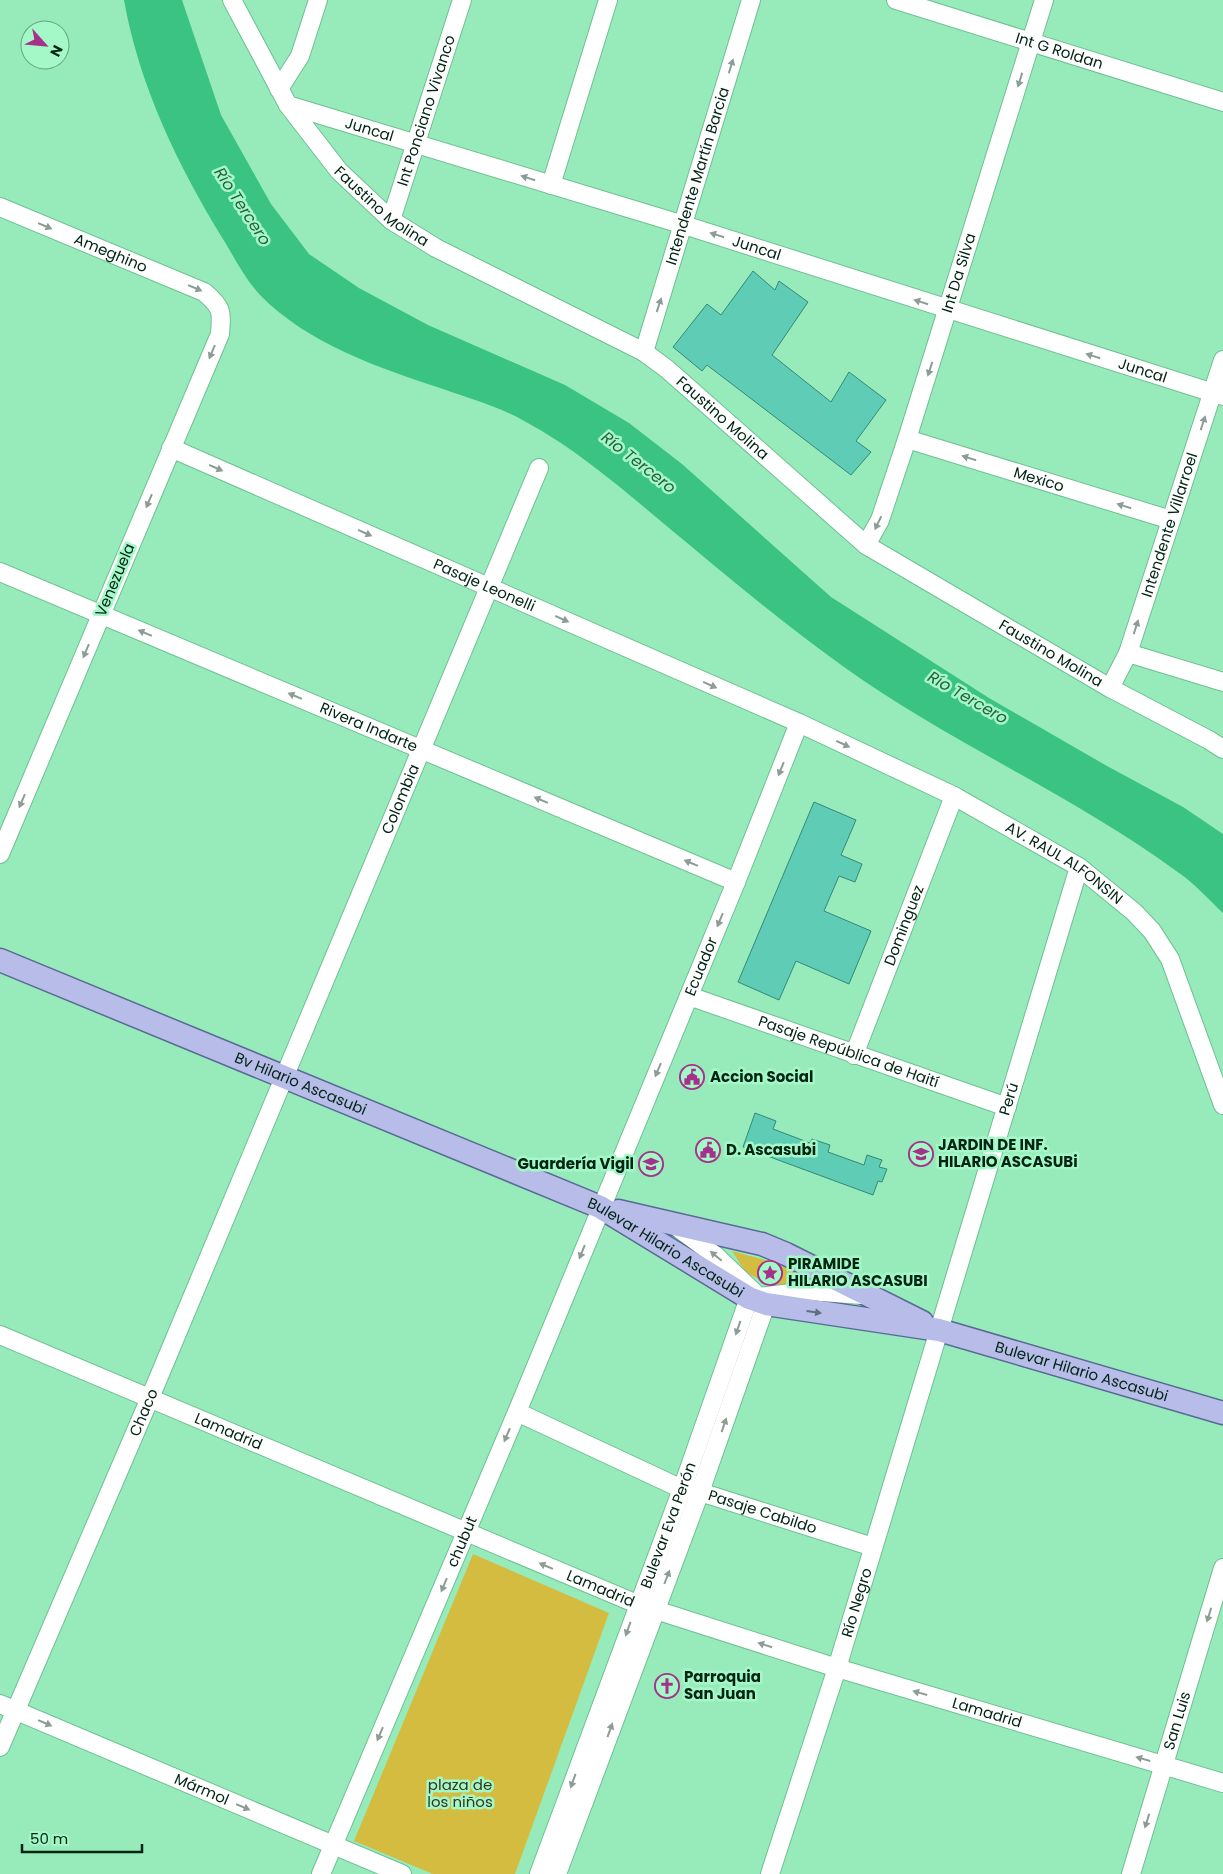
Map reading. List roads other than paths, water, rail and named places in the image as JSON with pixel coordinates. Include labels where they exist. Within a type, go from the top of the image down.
[{"type":"main road","name":"Bv Hilario Ascasubi","points":[[0,960],[600,1207]]},
{"type":"main road","name":"Bulevar Hilario Ascasubi","points":[[600,1207],[762,1244],[939,1330]]},
{"type":"main road","name":"Bulevar Hilario Ascasubi","points":[[600,1207],[758,1300],[939,1330],[1223,1413]]},
{"type":"street","name":"Faustino Molina","points":[[220,0],[232,21],[259,54]]},
{"type":"street","name":"Faustino Molina","points":[[232,0],[259,54],[288,105],[339,172],[391,220],[436,248],[644,352],[667,368],[866,545],[1110,688],[1210,740],[1223,750]]},
{"type":"street","points":[[279,89],[300,56],[318,0]]},
{"type":"street","name":"Int Ponciano Vivanco","points":[[391,220],[462,0]]},
{"type":"street","points":[[551,185],[608,0]]},
{"type":"street","name":"Intendente Martín Barcia","points":[[644,352],[751,0]]},
{"type":"street","name":"Int G Roldan","points":[[896,0],[1223,102]]},
{"type":"street","name":"Int Da Silva","points":[[866,545],[880,520],[907,440],[1044,0]]},
{"type":"street","name":"Juncal","points":[[288,105],[684,225],[1218,395]]},
{"type":"street","name":"Ameghino","points":[[0,207],[204,292],[219,305]]},
{"type":"street","name":"Venezuela","points":[[0,854],[220,334],[221,316],[219,305]]},
{"type":"street","name":"Intendente Villarroel","points":[[1110,688],[1128,654],[1171,520],[1218,395],[1223,360]]},
{"type":"street","name":"Mexico","points":[[907,440],[1171,520]]},
{"type":"street","name":"Pasaje Leonelli","points":[[171,448],[799,724]]},
{"type":"street","name":"Colombia","points":[[283,1076],[539,468]]},
{"type":"street","name":"Rivera Indarte","points":[[0,572],[736,882]]},
{"type":"street","points":[[1128,654],[1223,682]]},
{"type":"street","name":"AV. RAUL ALFONSIN","points":[[799,724],[954,796],[1079,867],[1134,912],[1152,931],[1170,959],[1223,1105]]},
{"type":"street","name":"Ecuador","points":[[600,1207],[736,882],[799,724]]},
{"type":"street","name":"Dominguez","points":[[854,1055],[954,796]]},
{"type":"street","name":"Perú","points":[[939,1330],[1008,1108],[1079,867]]},
{"type":"street","name":"Pasaje República de Haití","points":[[689,996],[1008,1108]]},
{"type":"street","name":"Chaco","points":[[0,1747],[8,1707],[150,1398],[283,1076]]},
{"type":"street","name":"chubut","points":[[321,1874],[517,1412],[600,1207]]},
{"type":"street","points":[[672,1224],[716,1256],[758,1300],[808,1291],[870,1295]]},
{"type":"street","name":"Bulevar Eva Perón","points":[[539,1874],[637,1604],[758,1300]]},
{"type":"street","name":"Bulevar Eva Perón","points":[[557,1874],[700,1492],[758,1300]]},
{"type":"street","name":"Río Negro","points":[[770,1874],[837,1668],[939,1330]]},
{"type":"street","name":"Lamadrid","points":[[0,1335],[637,1604],[837,1668],[1223,1783]]},
{"type":"street","name":"Pasaje Cabildo","points":[[517,1412],[682,1489],[700,1492],[873,1546]]},
{"type":"street","name":"San Luis","points":[[1131,1874],[1223,1568]]},
{"type":"street","name":"Mármol","points":[[8,1707],[402,1874]]},
{"type":"water","name":"Río Tercero","points":[[124,0],[182,0],[221,115],[271,204],[309,254],[359,288],[428,325],[565,385],[629,423],[682,464],[831,597],[989,698],[1183,807],[1223,834],[1223,913],[1185,877],[1139,845],[926,720],[844,667],[752,596],[597,469],[562,444],[516,417],[496,408],[370,363],[322,341],[279,312],[260,295],[245,275],[206,211],[176,154],[162,124],[139,63]]},
{"type":"place","name":"Accion Social","points":[[692,1077]]},
{"type":"place","name":"D. Ascasubi","points":[[708,1150]]},
{"type":"place","name":"JARDIN DE INF. HILARIO ASCASUBi","points":[[921,1154]]},
{"type":"place","name":"Guardería Vigil","points":[[651,1164]]},
{"type":"place","name":"PIRAMIDE HILARIO ASCASUBI","points":[[770,1273]]},
{"type":"place","name":"Parroquia San Juan","points":[[667,1686]]},
{"type":"park label","name":"plaza de los niños","points":[[460,1794]]}]
